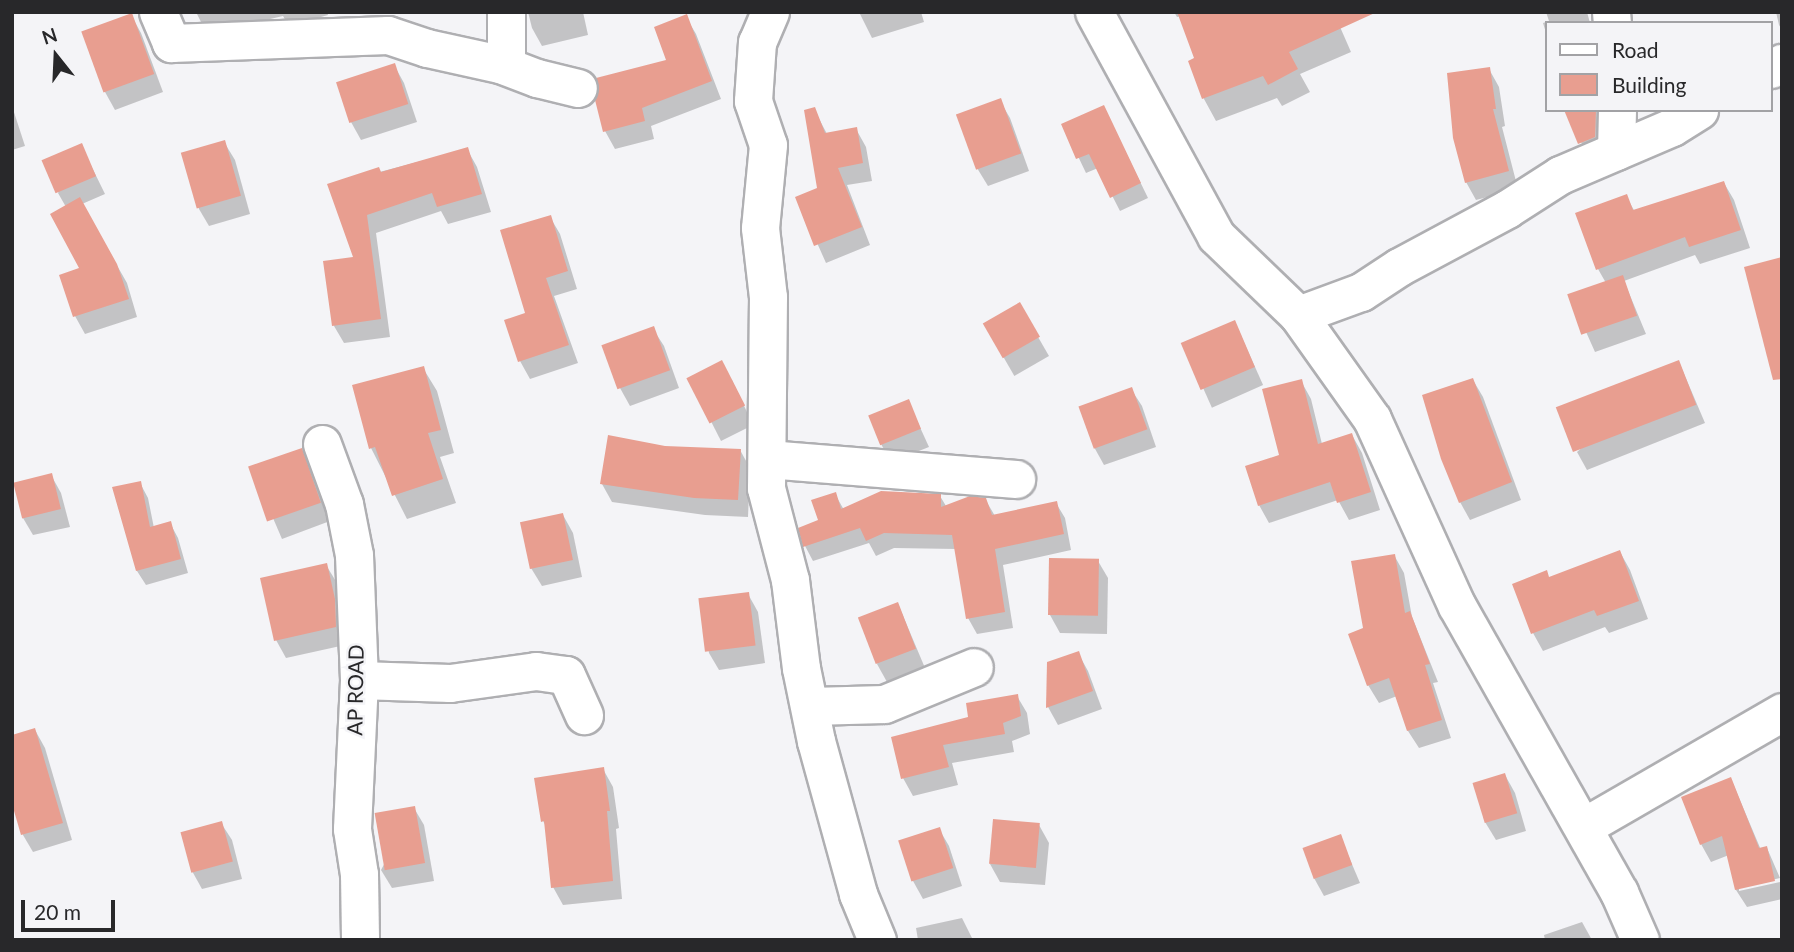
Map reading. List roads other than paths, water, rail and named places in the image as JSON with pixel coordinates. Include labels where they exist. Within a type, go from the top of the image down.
[{"type":"street","points":[[158,12],[171,43],[388,35],[578,88]]},
{"type":"street","points":[[506,12],[506,66]]},
{"type":"street","points":[[770,12],[757,43],[753,101],[768,145],[760,228],[768,297],[766,488],[790,580],[801,668],[834,813],[858,894],[877,940]]},
{"type":"street","points":[[1094,12],[1216,236],[1298,315],[1372,419],[1457,606],[1619,892],[1640,940]]},
{"type":"street","points":[[1616,151],[1617,112]]},
{"type":"street","points":[[1298,315],[1361,292],[1399,267],[1507,209],[1560,175],[1672,127],[1696,112]]},
{"type":"street","name":"AP ROAD","points":[[322,444],[344,504],[354,555],[359,680],[353,752],[352,829],[359,874],[360,940]]},
{"type":"street","points":[[767,459],[1016,479]]},
{"type":"street","points":[[811,706],[884,704],[974,667]]},
{"type":"street","points":[[359,680],[450,683],[536,671],[566,675],[584,715]]},
{"type":"street","points":[[1583,827],[1782,712]]}]
